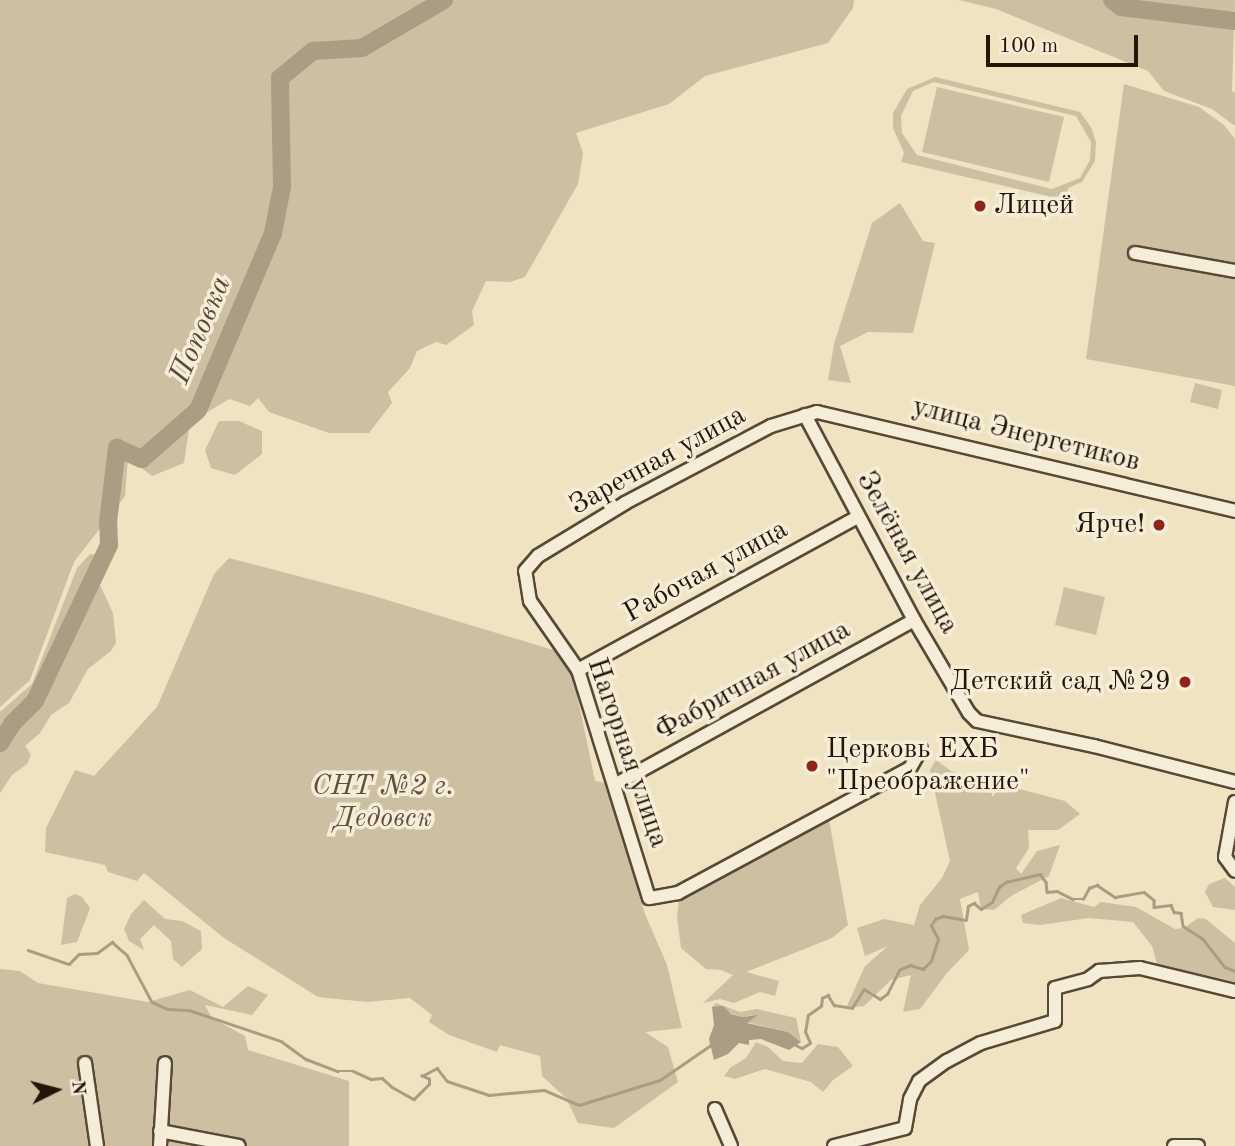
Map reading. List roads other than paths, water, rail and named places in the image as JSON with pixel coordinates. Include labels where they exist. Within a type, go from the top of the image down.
[{"type":"street","points":[[1135,253],[1235,271]]},
{"type":"street","name":"улица Энергетиков","points":[[805,415],[827,413],[1235,511]]},
{"type":"street","name":"Зелёная улица","points":[[805,415],[914,620],[969,713],[977,721],[1094,746],[1235,782]]},
{"type":"street","name":"Заречная улица","points":[[538,556],[625,503],[771,426],[805,415]]},
{"type":"street","name":"Рабочая улица","points":[[578,670],[857,517]]},
{"type":"street","name":"Нагорная улица","points":[[538,556],[525,571],[530,601],[578,670],[616,784],[649,898],[678,892],[910,768],[922,749]]},
{"type":"street","name":"Фабричная улица","points":[[616,784],[914,620]]},
{"type":"street","points":[[1235,802],[1225,858],[1235,871]]},
{"type":"street","points":[[834,1146],[905,1128],[910,1099],[919,1081],[947,1060],[981,1043],[1055,1021],[1055,988],[1088,979],[1099,971],[1140,968],[1235,991]]},
{"type":"street","points":[[85,1063],[97,1146]]},
{"type":"street","points":[[160,1146],[165,1063]]},
{"type":"street","points":[[715,1109],[730,1146]]},
{"type":"street","points":[[160,1131],[239,1146]]},
{"type":"street","points":[[1174,1146],[1198,1146]]},
{"type":"waterway","name":"Поповка","points":[[0,743],[13,723],[35,701],[109,545],[108,522],[117,448],[142,459],[198,410],[273,233],[282,187],[280,78],[313,51],[362,48],[444,0]]},
{"type":"waterway","name":"Поповка","points":[[1112,0],[1121,7],[1235,21]]},
{"type":"waterway","points":[[796,1045],[802,1048],[810,1043],[805,1032],[808,1015],[821,1006],[822,998],[828,995],[834,1005],[852,1008],[864,989],[880,999],[887,994],[899,970],[910,965],[923,969],[931,961],[938,939],[931,926],[935,919],[943,916],[966,920],[968,906],[974,903],[981,909],[992,902],[999,887],[1006,882],[1040,874],[1046,882],[1047,892],[1057,891],[1073,899],[1083,899],[1089,888],[1097,885],[1115,897],[1144,892],[1154,900],[1154,907],[1171,905],[1174,912],[1181,913],[1183,926],[1203,939],[1225,967],[1235,971]]},
{"type":"waterway","points":[[28,950],[69,964],[79,954],[97,953],[112,942],[127,955],[152,1002],[168,1009],[189,1010],[281,1041],[306,1059],[338,1071],[353,1071],[371,1079],[382,1078],[414,1099],[429,1084],[429,1079],[422,1076],[437,1068],[447,1081],[489,1095],[544,1090],[579,1105],[660,1080],[711,1045]]},
{"type":"place","name":"Лицей","points":[[980,206]]},
{"type":"place","name":"Ярче!","points":[[1159,525]]},
{"type":"place","name":"Детский сад №29","points":[[1185,682]]},
{"type":"place","name":"Церковь ЕХБ \"Преображение\"","points":[[812,766]]},
{"type":"park label","name":"СНТ №2 г. Дедовск","points":[[383,803]]}]
